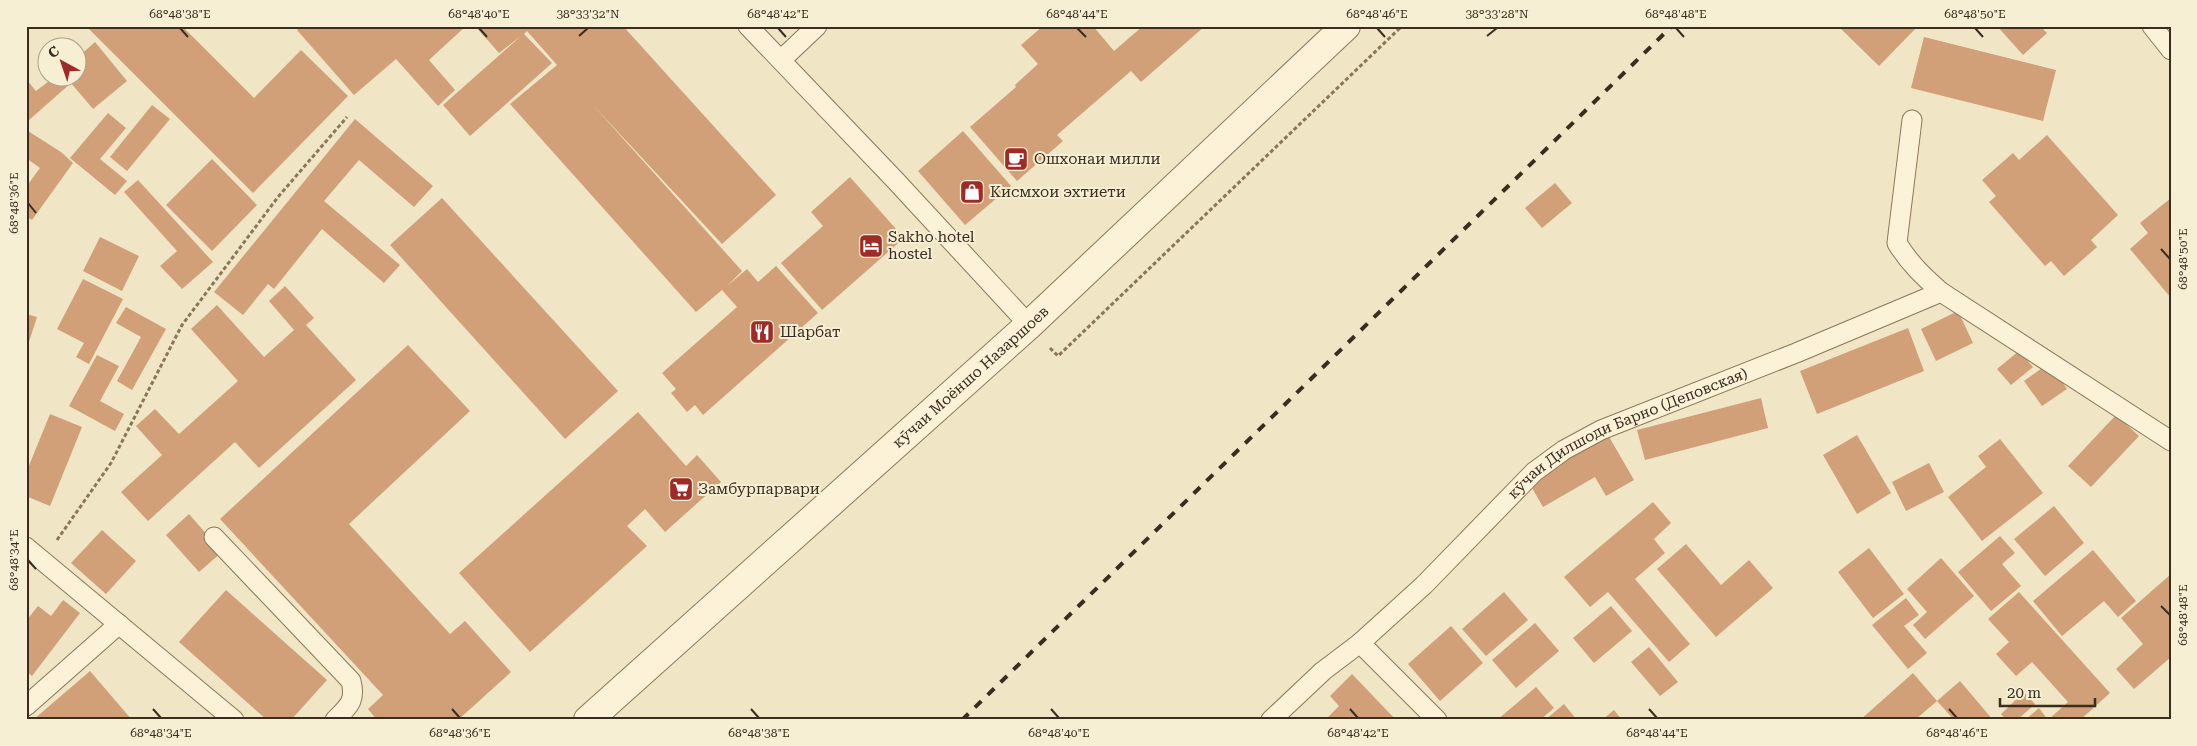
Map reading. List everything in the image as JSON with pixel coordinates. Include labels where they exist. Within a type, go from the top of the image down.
[{"type":"street","name":"кӯчаи Моёншо Назаршоев","points":[[588,720],[1029,325],[1346,26]]},
{"type":"lane","points":[[748,26],[1029,325]]},
{"type":"lane","points":[[780,60],[817,26]]},
{"type":"lane","points":[[2152,26],[2171,50]]},
{"type":"lane","points":[[1912,120],[1897,243],[1916,270],[1941,292],[2171,441]]},
{"type":"lane","name":"кӯчаи Дилшоди Барно (Деповская)","points":[[1271,720],[1323,671],[1360,643],[1424,584],[1534,472],[1564,450],[1601,430],[1941,292]]},
{"type":"lane","points":[[214,537],[351,681],[354,693],[350,705],[335,720]]},
{"type":"lane","points":[[26,547],[234,720]]},
{"type":"lane","points":[[26,706],[119,624]]},
{"type":"lane","points":[[1360,643],[1436,720]]},
{"type":"path","points":[[1029,325],[1058,356],[1402,26]]},
{"type":"path","points":[[43,561],[111,463],[182,325],[278,197],[347,117]]},
{"type":"building","points":[[86,26],[182,26],[254,98],[301,50],[348,96],[253,193]]},
{"type":"building","points":[[301,26],[466,26],[429,60],[455,90],[438,106],[396,59],[354,95],[297,30]]},
{"type":"building","points":[[475,26],[623,26],[776,195],[722,244],[592,104],[742,271],[727,286],[747,269],[758,282],[776,266],[818,313],[703,415],[695,405],[687,412],[671,393],[676,389],[662,373],[737,307],[722,290],[696,312],[510,104],[557,65],[527,31],[524,34],[552,63],[470,136],[443,105],[521,36],[499,53]]},
{"type":"building","points":[[1043,26],[1093,26],[1114,51],[1143,26],[1205,26],[1141,82],[1131,71],[1057,135],[1063,141],[1017,181],[970,127],[1016,87],[1015,85],[1038,64],[1021,45]]},
{"type":"building","points":[[1838,26],[1918,26],[1879,66]]},
{"type":"building","points":[[1997,26],[2046,26],[2043,29],[2047,33],[2023,55]]},
{"type":"building","points":[[1924,37],[2056,70],[2043,121],[1911,88]]},
{"type":"building","points":[[95,42],[127,81],[93,109],[75,88],[88,88],[88,48]]},
{"type":"building","points":[[26,79],[36,91],[40,88],[65,88],[29,120],[26,117]]},
{"type":"building","points":[[152,105],[170,119],[127,171],[110,157]]},
{"type":"building","points":[[108,113],[126,128],[100,159],[127,181],[115,195],[70,158]]},
{"type":"building","points":[[355,119],[433,186],[414,207],[359,160],[324,201],[400,265],[384,283],[322,229],[274,289],[268,284],[243,315],[214,292]]},
{"type":"building","points":[[28,131],[61,152],[73,163],[32,220],[26,216],[26,187],[40,168],[26,158],[26,134]]},
{"type":"building","points":[[963,131],[1011,186],[965,225],[918,171]]},
{"type":"building","points":[[2047,135],[2118,215],[2091,240],[2097,247],[2064,276],[2051,261],[2045,266],[1989,202],[1996,196],[1982,180],[2013,153],[2019,160]]},
{"type":"building","points":[[212,159],[257,205],[212,251],[166,205]]},
{"type":"building","points":[[850,177],[904,238],[822,310],[781,263],[823,226],[811,212]]},
{"type":"building","points":[[138,180],[213,262],[182,289],[160,266],[177,251],[124,192]]},
{"type":"building","points":[[1555,183],[1572,203],[1542,228],[1525,208]]},
{"type":"building","points":[[442,198],[618,391],[565,439],[390,245]]},
{"type":"building","points":[[2171,198],[2171,298],[2130,249],[2148,233],[2140,223]]},
{"type":"building","points":[[100,237],[139,256],[122,291],[83,271]]},
{"type":"building","points":[[83,279],[123,299],[89,364],[76,357],[84,343],[57,329]]},
{"type":"building","points":[[285,286],[314,318],[306,325],[356,380],[259,468],[235,442],[148,521],[121,492],[162,455],[136,426],[155,409],[179,434],[238,381],[191,329],[217,305],[264,357],[294,330],[269,301]]},
{"type":"building","points":[[126,307],[166,329],[132,390],[117,381],[141,337],[116,323]]},
{"type":"building","points":[[1958,311],[1973,343],[1936,361],[1921,329]]},
{"type":"building","points":[[26,314],[37,317],[27,348],[26,348]]},
{"type":"building","points":[[1908,328],[1924,371],[1817,414],[1800,371]]},
{"type":"building","points":[[408,345],[470,411],[349,524],[450,634],[465,621],[511,672],[458,720],[377,720],[368,709],[383,695],[220,519]]},
{"type":"building","points":[[2019,351],[2033,367],[2011,385],[1997,369]]},
{"type":"building","points":[[97,355],[119,366],[100,401],[124,414],[115,431],[69,406]]},
{"type":"building","points":[[2049,363],[2067,389],[2042,406],[2024,381]]},
{"type":"building","points":[[1761,398],[1768,428],[1645,460],[1637,430]]},
{"type":"building","points":[[638,412],[686,466],[697,455],[721,482],[665,532],[645,509],[627,526],[647,546],[530,652],[459,573]]},
{"type":"building","points":[[50,414],[82,427],[50,506],[26,496],[26,473]]},
{"type":"building","points":[[2116,415],[2139,436],[2091,487],[2068,466]]},
{"type":"building","points":[[1608,435],[1634,480],[1606,496],[1595,477],[1543,507],[1528,481]]},
{"type":"building","points":[[1857,435],[1891,493],[1857,514],[1823,455]]},
{"type":"building","points":[[2000,439],[2043,493],[1982,541],[1948,497],[1986,467],[1978,456]]},
{"type":"building","points":[[1929,463],[1944,492],[1906,511],[1892,482]]},
{"type":"building","points":[[1653,502],[1671,523],[1654,539],[1665,553],[1635,579],[1690,644],[1669,662],[1608,592],[1590,607],[1564,577]]},
{"type":"building","points":[[2054,506],[2084,543],[2045,576],[2014,539]]},
{"type":"building","points":[[189,514],[222,552],[199,572],[166,535]]},
{"type":"building","points":[[102,530],[136,561],[106,594],[71,563]]},
{"type":"building","points":[[2000,536],[2015,553],[2002,564],[2021,586],[1991,611],[1958,572]]},
{"type":"building","points":[[1686,544],[1721,585],[1749,560],[1773,588],[1716,637],[1657,569]]},
{"type":"building","points":[[1869,548],[1904,594],[1873,618],[1838,572]]},
{"type":"building","points":[[2093,550],[2136,601],[2118,617],[2104,601],[2062,636],[2033,601]]},
{"type":"building","points":[[1941,558],[1974,596],[1925,639],[1913,625],[1927,612],[1907,589]]},
{"type":"building","points":[[2171,574],[2171,657],[2134,689],[2116,669],[2143,644],[2121,618]]},
{"type":"building","points":[[226,590],[327,680],[291,720],[267,720],[179,642]]},
{"type":"building","points":[[1504,592],[1528,620],[1486,656],[1462,629]]},
{"type":"building","points":[[2019,592],[2110,693],[2080,720],[2048,720],[2068,702],[2032,662],[2016,676],[1996,654],[2009,642],[1988,619]]},
{"type":"building","points":[[1906,598],[1919,615],[1904,626],[1927,653],[1908,669],[1872,625]]},
{"type":"building","points":[[63,600],[80,613],[32,676],[26,671],[26,621],[38,606],[51,616]]},
{"type":"building","points":[[1611,606],[1632,631],[1594,663],[1573,638]]},
{"type":"building","points":[[1535,623],[1559,651],[1516,688],[1492,660]]},
{"type":"building","points":[[1451,626],[1483,663],[1440,701],[1408,664]]},
{"type":"building","points":[[1649,647],[1678,682],[1660,696],[1631,662]]},
{"type":"building","points":[[90,671],[132,720],[33,720]]},
{"type":"building","points":[[1913,673],[1937,701],[1915,720],[1860,720]]},
{"type":"building","points":[[1352,674],[1396,720],[1325,720],[1339,706],[1330,696]]},
{"type":"building","points":[[1960,681],[1993,720],[1954,720],[1937,701]]},
{"type":"building","points":[[1536,687],[1554,708],[1540,720],[1497,720]]},
{"type":"building","points":[[2024,692],[2035,704],[2017,720],[2006,720],[2001,714]]},
{"type":"building","points":[[1564,704],[1577,720],[1545,720]]},
{"type":"building","points":[[2039,708],[2048,720],[2025,720]]},
{"type":"building","points":[[1614,710],[1622,720],[1602,720]]},
{"type":"railway","points":[[962,720],[1672,26]]},
{"type":"place","name":"Ошхонаи милли","points":[[1016,159]]},
{"type":"place","name":"Кисмхои эхтиети","points":[[972,192]]},
{"type":"place","name":"Sakho hotel hostel","points":[[871,246]]},
{"type":"place","name":"Шарбат","points":[[762,332]]},
{"type":"place","name":"Замбурпарвари","points":[[681,489]]}]
